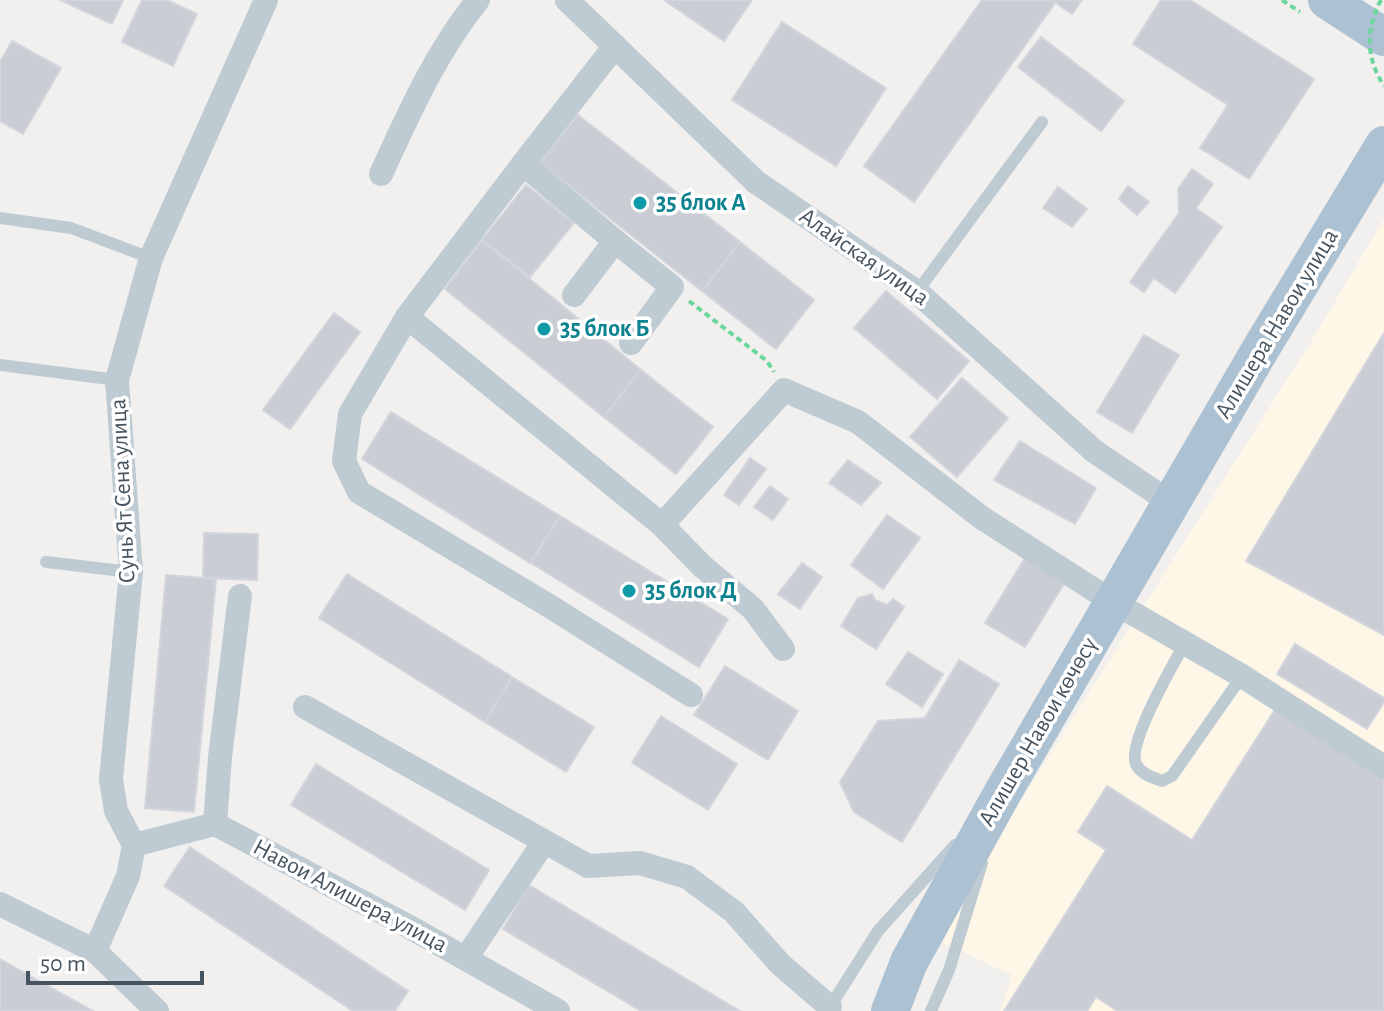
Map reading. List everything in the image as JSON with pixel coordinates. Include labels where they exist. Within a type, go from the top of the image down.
[{"type":"main road","points":[[1316,8],[1384,37]]},
{"type":"main road","name":"Алишера Навои улица","points":[[1171,503],[1384,145]]},
{"type":"main road","name":"Алишер Навои көчөсү","points":[[890,1011],[909,962],[1003,792],[1171,503]]},
{"type":"main road","name":"Алишер Навои көчөсү","points":[[870,1011],[909,962]]},
{"type":"street","name":"Сунь Ят Сена улица","points":[[134,845],[116,811],[111,779],[131,572],[117,380],[151,258],[266,0]]},
{"type":"street","points":[[381,174],[417,96],[459,24],[478,0]]},
{"type":"street","name":"Алайская улица","points":[[567,0],[756,182],[917,292],[1094,451],[1171,503]]},
{"type":"street","points":[[615,46],[407,317],[350,414],[344,461],[359,492],[691,695]]},
{"type":"street","points":[[523,164],[672,287],[631,343]]},
{"type":"street","points":[[574,295],[615,241]]},
{"type":"street","points":[[407,317],[662,525],[702,566],[753,609],[783,649]]},
{"type":"street","points":[[662,525],[784,390],[858,422],[982,518],[1113,602],[1242,676],[1384,767]]},
{"type":"street","points":[[95,951],[128,876],[134,845],[215,824],[240,596]]},
{"type":"street","points":[[305,707],[588,866],[640,863],[687,877],[734,912],[780,964],[828,1009]]},
{"type":"street","name":"Навои Алишера улица","points":[[215,824],[466,958],[558,1011]]},
{"type":"street","points":[[466,958],[544,842]]},
{"type":"street","points":[[0,904],[95,951],[157,1011]]},
{"type":"lane","points":[[917,292],[1042,122]]},
{"type":"lane","points":[[0,218],[71,228],[151,258]]},
{"type":"lane","points":[[0,365],[117,380]]},
{"type":"lane","points":[[46,562],[131,572]]},
{"type":"lane","points":[[1185,643],[1143,725],[1135,752],[1139,768],[1150,776],[1162,781],[1172,776],[1242,676]]},
{"type":"lane","points":[[828,1009],[878,931],[1003,792]]},
{"type":"lane","points":[[932,1010],[949,970],[1003,792]]},
{"type":"path","points":[[1282,0],[1316,8]]},
{"type":"path","points":[[1381,0],[1374,13],[1369,41],[1375,71],[1384,86]]},
{"type":"path","points":[[672,287],[767,361],[784,390]]},
{"type":"shaded area","points":[[1384,219],[1384,1011],[1000,1011],[1012,975],[941,942],[1009,819],[1317,332]]},
{"type":"building","points":[[60,0],[123,0],[112,24]]},
{"type":"building","points":[[142,0],[167,0],[197,14],[173,66],[122,42]]},
{"type":"building","points":[[664,0],[752,0],[724,41]]},
{"type":"building","points":[[982,0],[1051,0],[1055,3],[914,202],[864,166]]},
{"type":"building","points":[[1052,0],[1082,0],[1072,14]]},
{"type":"building","points":[[1161,0],[1190,0],[1314,79],[1249,179],[1200,148],[1228,105],[1133,44]]},
{"type":"building","points":[[782,22],[886,88],[836,166],[732,100]]},
{"type":"building","points":[[1041,37],[1124,101],[1101,131],[1018,67]]},
{"type":"building","points":[[12,41],[61,68],[23,134],[0,121],[0,62]]},
{"type":"building","name":"35 блок А","points":[[578,115],[740,242],[702,291],[540,163]]},
{"type":"building","points":[[1192,169],[1213,184],[1196,208],[1222,227],[1175,293],[1154,278],[1144,292],[1130,282],[1179,213],[1178,189]]},
{"type":"building","points":[[526,185],[574,223],[530,277],[482,240]]},
{"type":"building","points":[[1128,186],[1149,202],[1137,215],[1119,199]]},
{"type":"building","points":[[1058,187],[1087,209],[1072,227],[1043,208]]},
{"type":"building","name":"35 блок Б","points":[[482,240],[641,370],[604,417],[445,289]]},
{"type":"building","points":[[740,242],[814,300],[776,349],[702,291]]},
{"type":"building","points":[[886,291],[969,361],[937,399],[854,328]]},
{"type":"building","points":[[334,313],[360,332],[290,429],[263,410]]},
{"type":"building","points":[[1384,333],[1384,635],[1246,561]]},
{"type":"building","points":[[1144,335],[1179,355],[1132,433],[1097,412]]},
{"type":"building","points":[[641,370],[713,427],[676,474],[604,417]]},
{"type":"building","points":[[962,378],[1008,418],[957,477],[910,437]]},
{"type":"building","points":[[391,412],[560,516],[530,563],[362,459]]},
{"type":"building","points":[[1020,441],[1096,488],[1075,524],[994,480]]},
{"type":"building","points":[[750,458],[766,469],[739,505],[724,495]]},
{"type":"building","points":[[848,460],[881,483],[861,505],[829,483]]},
{"type":"building","points":[[770,486],[788,499],[773,520],[754,507]]},
{"type":"building","points":[[887,515],[920,538],[883,589],[851,565]]},
{"type":"building","name":"35 блок Д","points":[[560,516],[728,619],[699,667],[531,563]]},
{"type":"building","points":[[204,533],[258,534],[257,580],[203,578]]},
{"type":"building","points":[[1025,558],[1065,582],[1025,647],[985,623]]},
{"type":"building","points":[[802,563],[822,577],[800,609],[778,594]]},
{"type":"building","points":[[347,574],[512,677],[485,722],[319,618]]},
{"type":"building","points":[[166,575],[216,579],[194,812],[145,808]]},
{"type":"building","points":[[872,594],[875,600],[887,605],[893,599],[904,607],[876,649],[841,626],[858,598]]},
{"type":"building","points":[[1295,644],[1384,698],[1367,729],[1277,674]]},
{"type":"building","points":[[908,652],[943,674],[922,707],[886,684]]},
{"type":"building","points":[[959,660],[999,684],[902,842],[854,812],[840,782],[878,721],[925,718]]},
{"type":"building","points":[[725,666],[798,711],[768,760],[694,715]]},
{"type":"building","points":[[512,677],[594,727],[566,772],[485,722]]},
{"type":"building","points":[[1278,705],[1384,772],[1384,1011],[1117,1011],[1096,997],[1087,1011],[1004,1011],[1106,850],[1078,832],[1107,786],[1192,840]]},
{"type":"building","points":[[661,716],[737,764],[708,810],[632,763]]},
{"type":"building","points":[[316,764],[489,870],[465,910],[291,805]]},
{"type":"building","points":[[190,847],[408,991],[395,1011],[353,1011],[164,886]]},
{"type":"building","points":[[529,885],[740,1011],[641,1011],[503,929]]},
{"type":"building","points":[[0,959],[93,1011],[0,1011]]},
{"type":"place","name":"35 блок А","points":[[640,203]]},
{"type":"place","name":"35 блок Б","points":[[544,329]]},
{"type":"place","name":"35 блок Д","points":[[629,591]]}]
